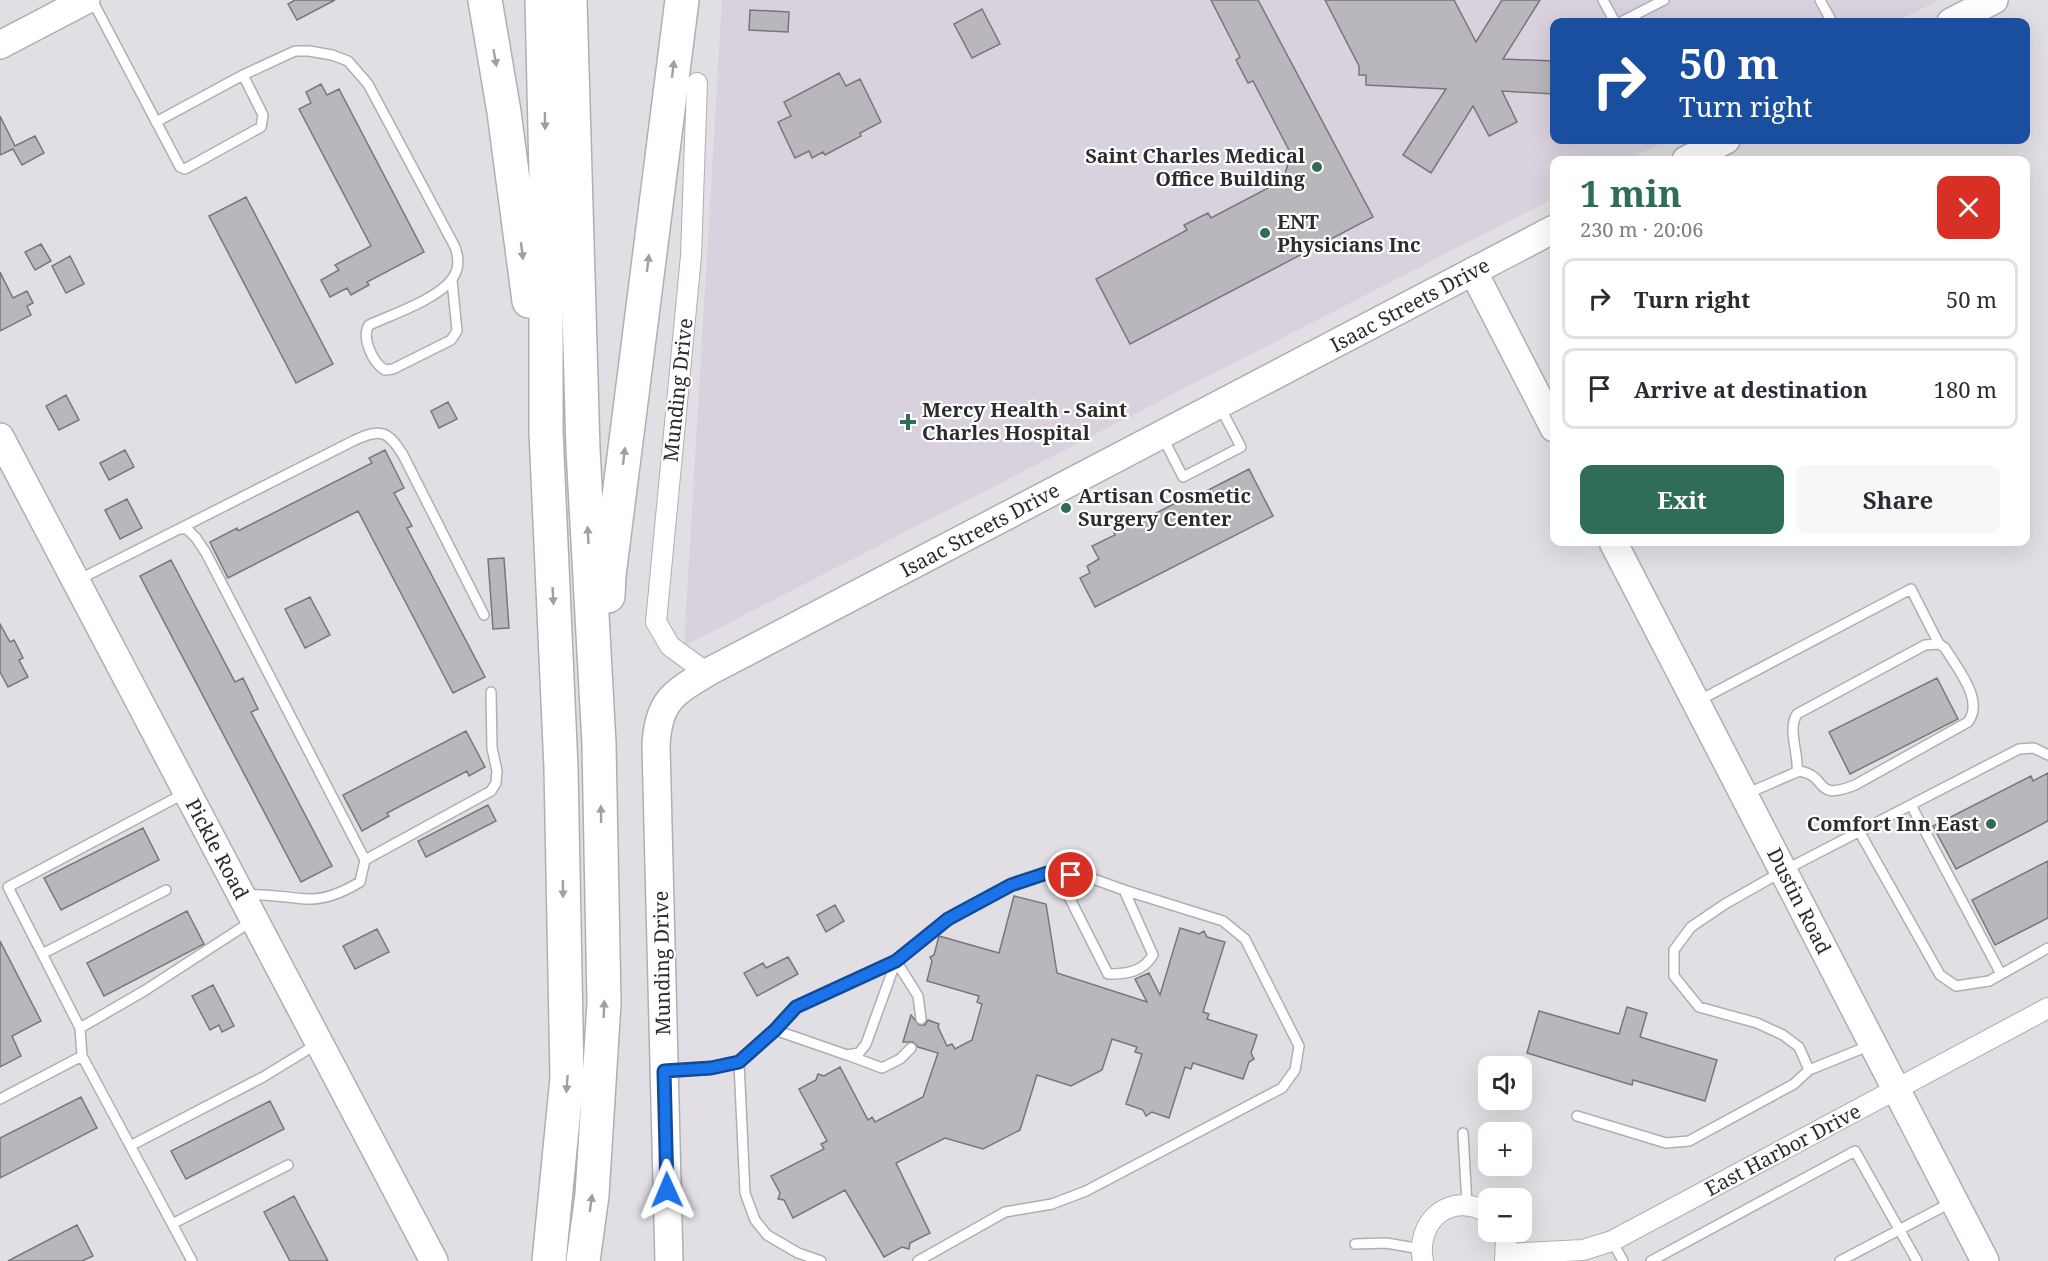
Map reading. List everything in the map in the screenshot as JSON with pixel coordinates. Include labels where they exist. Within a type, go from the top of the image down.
[{"type":"highway","points":[[485,0],[504,112],[546,432]]},
{"type":"highway","points":[[542,0],[546,173],[546,432],[561,768],[567,1078],[549,1261]]},
{"type":"highway","points":[[570,0],[582,426],[599,744],[604,1003],[592,1195],[583,1261]]},
{"type":"highway","points":[[599,744],[607,662],[609,575],[682,0]]},
{"type":"street","points":[[0,45],[86,0]]},
{"type":"street","points":[[1959,18],[1994,0]]},
{"type":"street","name":"Munding Drive","points":[[697,83],[691,256],[656,622],[670,646],[708,673]]},
{"type":"street","points":[[1694,156],[1718,144]]},
{"type":"street","name":"Isaac Streets Drive","points":[[665,703],[674,693],[708,673],[1550,231]]},
{"type":"street","points":[[1473,271],[1550,420]]},
{"type":"street","name":"Pickle Road","points":[[0,436],[434,1261]]},
{"type":"street","name":"Dustin Road","points":[[1614,546],[1985,1261]]},
{"type":"street","name":"Munding Drive","points":[[665,703],[657,729],[656,746],[669,1261]]},
{"type":"street","name":"East Harbor Drive","points":[[1506,1258],[1583,1250],[1612,1241],[2048,1008]]},
{"type":"street","points":[[1422,1255],[1423,1234],[1440,1212],[1452,1206],[1467,1205],[1478,1209]]},
{"type":"street","points":[[1506,1242],[1506,1258]]},
{"type":"lane","points":[[92,0],[180,167],[185,169],[261,127],[263,115],[243,75]]},
{"type":"lane","points":[[1604,0],[1613,18]]},
{"type":"lane","points":[[1628,18],[1664,0]]},
{"type":"lane","points":[[1820,0],[1830,18]]},
{"type":"lane","points":[[156,122],[243,75],[295,51],[332,55],[348,61],[358,70],[458,256],[452,280],[457,331],[451,340],[393,369],[385,370],[379,366],[366,339],[365,332],[369,325],[434,294],[452,280]]},
{"type":"lane","points":[[1161,435],[1183,477],[1241,447],[1219,405]]},
{"type":"lane","points":[[76,581],[356,440],[372,433],[386,434],[403,455],[484,615]]},
{"type":"lane","points":[[180,529],[187,529],[206,553],[365,860],[360,882],[343,892],[311,899],[264,893],[241,895]]},
{"type":"lane","points":[[1696,702],[1911,589],[1939,644],[1945,648],[1971,695],[1974,710],[1968,722],[1855,785],[1839,791],[1826,790],[1813,776],[1797,771],[1743,795]]},
{"type":"lane","points":[[1797,771],[1798,760],[1793,725],[1797,714],[1925,645],[1939,644]]},
{"type":"lane","points":[[365,860],[487,795],[494,788],[497,771],[492,748],[491,692]]},
{"type":"lane","points":[[1809,1070],[1799,1047],[1783,1035],[1757,1023],[1699,1007],[1674,976],[1674,950],[1691,927],[1725,904],[1783,871],[2019,749],[2034,748],[2048,755]]},
{"type":"lane","points":[[187,792],[8,887],[80,1028],[82,1056],[192,1261]]},
{"type":"lane","points":[[1911,805],[2001,974]]},
{"type":"lane","points":[[1859,831],[1940,975],[1956,986],[1989,981],[2048,948]]},
{"type":"lane","points":[[664,1071],[711,1068],[739,1062],[775,1030],[796,1007],[896,961],[948,919],[1011,885],[1050,872],[1085,876],[1223,921],[1245,939],[1299,1046],[1295,1070],[1282,1088],[1086,1191],[1052,1204],[1005,1212],[918,1261]]},
{"type":"lane","points":[[1057,873],[1108,974],[1126,974],[1148,965],[1153,955],[1124,890]]},
{"type":"lane","points":[[42,954],[166,890]]},
{"type":"lane","points":[[80,1028],[144,992],[254,920]]},
{"type":"lane","points":[[896,961],[918,996],[921,1019]]},
{"type":"lane","points":[[847,1055],[859,1053],[866,1044],[896,961]]},
{"type":"lane","points":[[775,1030],[882,1068],[900,1059],[911,1048]]},
{"type":"lane","points":[[130,1146],[263,1077],[319,1043]]},
{"type":"lane","points":[[1577,1116],[1666,1143],[1689,1141],[1785,1089],[1809,1070],[1872,1044]]},
{"type":"lane","points":[[0,1099],[82,1056]]},
{"type":"lane","points":[[739,1062],[745,1193],[755,1220],[767,1235],[798,1253],[821,1261]]},
{"type":"lane","points":[[1463,1133],[1467,1205]]},
{"type":"lane","points":[[1651,1261],[1856,1151],[1917,1261]]},
{"type":"lane","points":[[172,1224],[288,1165]]},
{"type":"lane","points":[[1840,1261],[1954,1201]]},
{"type":"lane","points":[[1612,1241],[1623,1261]]},
{"type":"lane","points":[[1355,1244],[1386,1243],[1422,1255]]},
{"type":"shaded area","name":"Mercy Health - Saint Charles Hospital","points":[[722,0],[1939,0],[1903,18],[1550,18],[1550,144],[1660,144],[1635,156],[1550,156],[1550,200],[684,646]]},
{"type":"building","points":[[295,0],[335,0],[297,20],[288,4]]},
{"type":"building","name":"Saint Charles Medical Office Building","points":[[1211,0],[1258,0],[1373,217],[1130,344],[1096,279],[1187,230],[1184,225],[1208,213],[1211,218],[1283,180],[1291,154],[1253,81],[1248,83],[1236,60],[1240,57]]},
{"type":"building","points":[[1325,0],[1454,0],[1476,42],[1502,0],[1540,0],[1503,59],[1550,61],[1550,94],[1502,91],[1517,122],[1489,136],[1473,106],[1431,173],[1403,155],[1446,89],[1366,85],[1366,75],[1359,75],[1359,66]]},
{"type":"building","points":[[982,9],[1000,44],[972,58],[954,24]]},
{"type":"building","points":[[750,10],[789,12],[788,32],[749,30]]},
{"type":"building","points":[[839,73],[846,86],[860,79],[881,122],[860,133],[861,136],[825,155],[823,152],[812,158],[809,151],[795,158],[778,122],[791,116],[784,102]]},
{"type":"building","points":[[321,84],[327,95],[339,89],[424,252],[367,282],[369,285],[351,295],[347,288],[330,297],[321,280],[339,270],[335,265],[371,246],[299,109],[311,103],[306,92]]},
{"type":"building","points":[[0,116],[15,146],[35,136],[44,153],[22,165],[13,149],[0,155]]},
{"type":"building","points":[[246,197],[333,364],[296,383],[209,216]]},
{"type":"building","points":[[41,244],[51,261],[35,270],[25,252]]},
{"type":"building","points":[[70,256],[84,284],[66,293],[52,266]]},
{"type":"building","points":[[0,272],[13,298],[27,291],[33,303],[27,306],[31,315],[0,331]]},
{"type":"building","points":[[66,395],[79,420],[59,430],[46,406]]},
{"type":"building","points":[[448,402],[457,419],[439,428],[431,411]]},
{"type":"building","points":[[125,450],[134,467],[109,480],[100,463]]},
{"type":"building","points":[[385,450],[404,488],[394,493],[412,526],[407,528],[485,677],[453,693],[358,511],[228,578],[210,542],[237,528],[238,531],[372,463],[369,458]]},
{"type":"building","points":[[1249,469],[1273,516],[1095,607],[1080,578],[1090,573],[1087,566],[1099,559],[1092,546],[1115,535],[1112,528],[1138,515],[1141,521],[1187,497],[1189,500]]},
{"type":"building","points":[[127,499],[142,528],[120,539],[105,510]]},
{"type":"building","points":[[504,558],[509,628],[493,629],[488,559]]},
{"type":"building","points":[[171,560],[235,682],[243,678],[258,709],[251,712],[332,866],[301,882],[140,576]]},
{"type":"building","points":[[310,597],[330,635],[305,648],[285,609]]},
{"type":"building","points":[[0,624],[10,642],[14,640],[23,658],[19,660],[28,677],[8,687],[0,672]]},
{"type":"building","points":[[1937,678],[1958,719],[1850,774],[1829,732]]},
{"type":"building","points":[[466,731],[485,767],[469,776],[467,771],[387,813],[389,816],[362,831],[343,795]]},
{"type":"building","name":"Comfort Inn East","points":[[2048,773],[2048,821],[1956,869],[1933,826],[2031,776],[2033,781]]},
{"type":"building","points":[[488,805],[496,821],[426,857],[418,841]]},
{"type":"building","points":[[143,828],[159,860],[61,910],[44,878]]},
{"type":"building","name":"Comfort Inn East","points":[[2048,861],[2048,918],[1995,945],[1972,900]]},
{"type":"building","points":[[1014,896],[1046,904],[1057,973],[1147,1002],[1135,979],[1149,973],[1160,995],[1180,928],[1199,934],[1204,931],[1207,937],[1225,942],[1203,1012],[1209,1014],[1207,1019],[1257,1035],[1251,1053],[1254,1059],[1249,1062],[1243,1079],[1193,1063],[1191,1069],[1185,1067],[1169,1118],[1152,1112],[1146,1116],[1143,1110],[1126,1104],[1142,1054],[1135,1052],[1137,1047],[1112,1039],[1102,1070],[1071,1086],[1037,1075],[1020,1130],[983,1149],[945,1138],[896,1163],[930,1233],[910,1243],[909,1249],[902,1247],[884,1257],[845,1190],[793,1218],[784,1200],[778,1199],[780,1193],[771,1176],[824,1149],[821,1144],[827,1141],[799,1089],[816,1080],[818,1074],[824,1076],[840,1067],[868,1120],[872,1117],[875,1122],[923,1097],[938,1053],[918,1047],[913,1042],[903,1042],[911,1015],[919,1025],[925,1025],[928,1020],[939,1024],[938,1027],[947,1046],[952,1044],[955,1049],[972,1040],[982,1004],[977,1002],[979,996],[927,981],[932,961],[930,957],[934,955],[939,936],[999,953]]},
{"type":"building","points":[[835,905],[844,921],[826,932],[817,915]]},
{"type":"building","points":[[187,911],[204,944],[104,996],[87,963]]},
{"type":"building","points":[[377,929],[389,952],[355,969],[343,946]]},
{"type":"building","points":[[0,941],[41,1021],[12,1036],[21,1056],[0,1067]]},
{"type":"building","points":[[788,957],[798,974],[757,996],[744,973],[763,963],[766,968]]},
{"type":"building","points":[[213,985],[234,1026],[222,1032],[219,1025],[210,1030],[192,996]]},
{"type":"building","points":[[1627,1007],[1647,1013],[1640,1037],[1717,1060],[1705,1101],[1633,1080],[1632,1085],[1527,1053],[1539,1011],[1619,1034]]},
{"type":"building","points":[[81,1097],[97,1128],[0,1178],[0,1138]]},
{"type":"building","points":[[270,1101],[284,1129],[186,1179],[171,1151]]},
{"type":"building","points":[[294,1196],[328,1261],[290,1261],[264,1212]]},
{"type":"building","points":[[77,1225],[93,1256],[82,1261],[8,1261]]},
{"type":"place","name":"Saint Charles Medical Office Building","points":[[1317,167]]},
{"type":"place","name":"ENT Physicians Inc","points":[[1265,233]]},
{"type":"place","name":"Mercy Health - Saint Charles Hospital","points":[[908,422]]},
{"type":"place","name":"Artisan Cosmetic Surgery Center","points":[[1066,508]]},
{"type":"place","name":"Comfort Inn East","points":[[1991,824]]},
{"type":"route","points":[[667,1190],[664,1071],[711,1068],[739,1062],[775,1030],[796,1007],[896,961],[948,919],[1011,885],[1050,872],[1071,875]]}]
